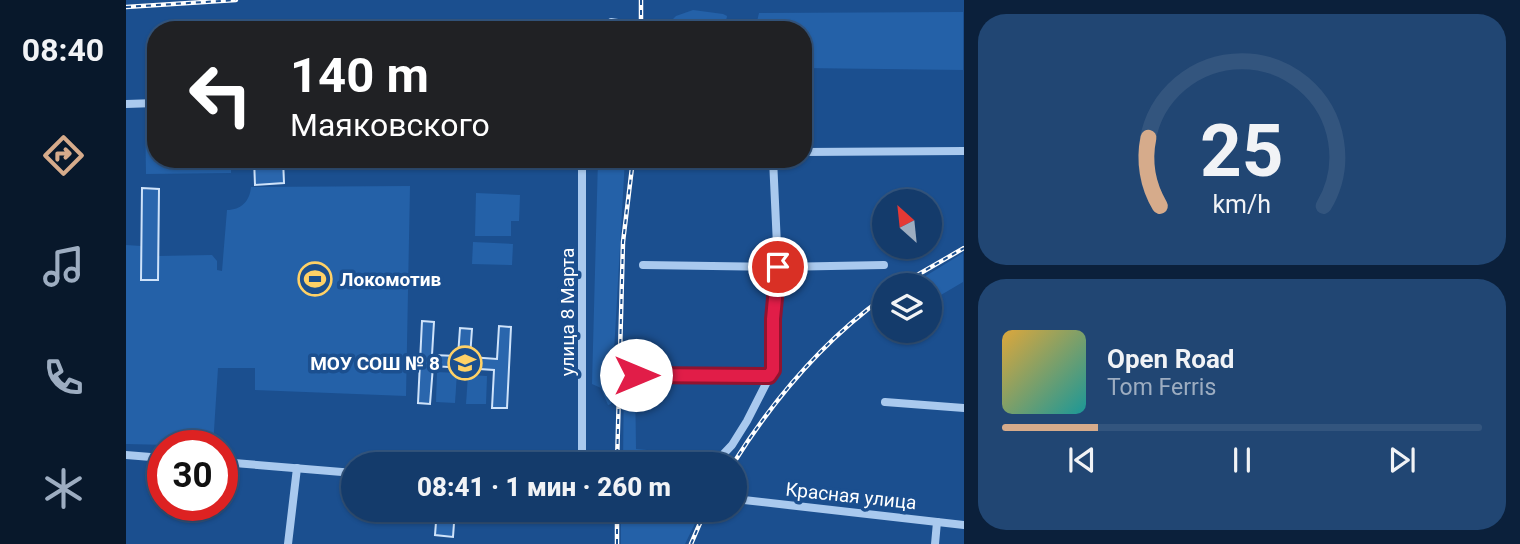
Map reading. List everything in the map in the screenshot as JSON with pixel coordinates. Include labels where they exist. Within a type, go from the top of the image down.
[{"type":"street","points":[[126,104],[147,103]]},
{"type":"street","points":[[812,152],[964,151]]},
{"type":"street","name":"улица 8 Марта","points":[[582,168],[582,452]]},
{"type":"street","points":[[724,452],[739,433],[773,370],[773,319],[778,267],[773,168]]},
{"type":"street","points":[[643,265],[884,265]]},
{"type":"street","points":[[636,375],[769,376]]},
{"type":"street","points":[[885,402],[964,408]]},
{"type":"street","points":[[126,455],[147,457]]},
{"type":"street","points":[[238,463],[341,472]]},
{"type":"street","points":[[288,544],[298,468]]},
{"type":"street","name":"Красная улица","points":[[747,500],[964,525]]},
{"type":"street","points":[[935,544],[937,522]]},
{"type":"shaded area","points":[[693,10],[727,16],[726,21],[671,21],[676,16]]},
{"type":"shaded area","points":[[963,12],[963,70],[812,68],[812,21],[757,21],[759,13]]},
{"type":"shaded area","points":[[145,113],[147,168],[231,168],[231,173],[146,174]]},
{"type":"shaded area","points":[[598,168],[624,168],[611,404],[608,405],[601,388],[592,384]]},
{"type":"shaded area","name":"Локомотив","points":[[410,186],[406,396],[255,390],[255,368],[218,368],[214,430],[147,430],[147,444],[126,444],[126,245],[141,246],[158,279],[158,256],[212,255],[217,261],[217,270],[222,271],[227,210],[244,204],[251,187]]},
{"type":"shaded area","points":[[476,193],[520,195],[519,221],[511,221],[511,236],[475,236]]},
{"type":"shaded area","points":[[473,242],[513,244],[512,265],[472,264]]},
{"type":"shaded area","points":[[963,253],[963,282],[942,294],[942,273],[930,273]]},
{"type":"shaded area","points":[[437,372],[457,373],[455,403],[436,402]]},
{"type":"shaded area","points":[[468,375],[487,376],[486,404],[466,404]]},
{"type":"shaded area","points":[[624,375],[635,375],[636,449],[670,452],[623,452]]},
{"type":"shaded area","points":[[621,522],[696,522],[685,544],[621,544]]},
{"type":"building","points":[[254,168],[283,168],[284,183],[255,185]]},
{"type":"building","points":[[142,188],[159,189],[158,280],[141,280]]},
{"type":"building","name":"МОУ СОШ № 8","points":[[422,321],[434,322],[432,355],[458,356],[460,328],[472,329],[470,357],[497,359],[499,326],[511,327],[507,408],[492,408],[494,370],[433,366],[430,404],[418,403]]},
{"type":"building","points":[[436,522],[454,522],[453,537],[435,535]]},
{"type":"railway","points":[[126,7],[236,0]]},
{"type":"railway","points":[[641,0],[641,21]]},
{"type":"railway","points":[[617,452],[623,242],[632,168]]},
{"type":"railway","points":[[921,273],[964,248]]},
{"type":"railway","points":[[740,452],[800,373],[872,306]]},
{"type":"railway","points":[[617,522],[617,544]]},
{"type":"railway","points":[[691,544],[700,522]]},
{"type":"place","name":"Локомотив","points":[[315,279]]},
{"type":"place","name":"МОУ СОШ № 8","points":[[465,363]]},
{"type":"route","points":[[636,375],[769,376],[773,370],[773,319],[778,267]]}]
